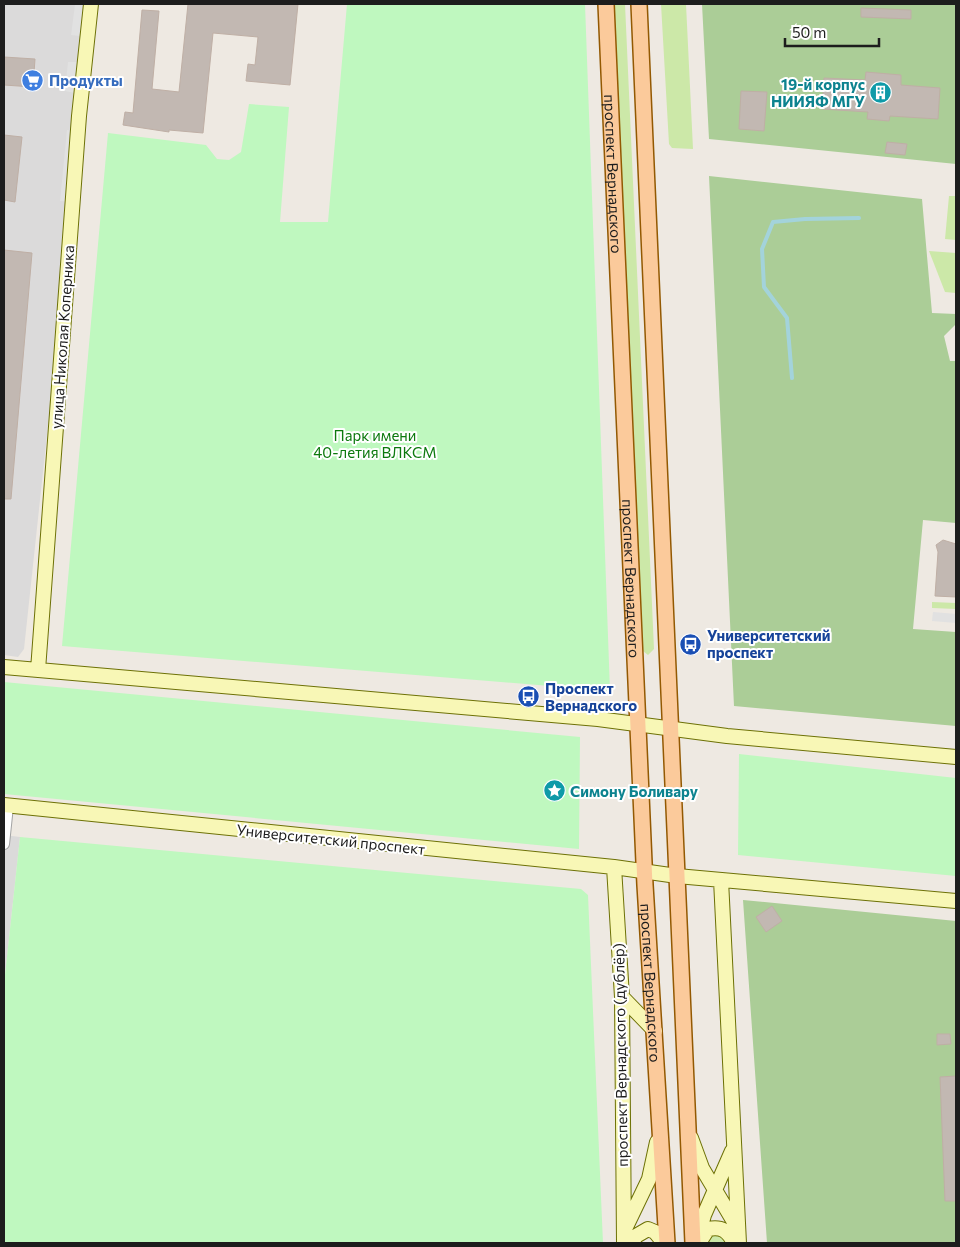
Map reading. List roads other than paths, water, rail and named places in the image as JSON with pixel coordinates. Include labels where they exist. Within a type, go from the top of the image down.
[{"type":"main road","name":"улица Николая Коперника","points":[[38,670],[79,116],[91,4]]},
{"type":"main road","name":"проспект Вернадского","points":[[606,4],[644,871],[655,1031],[666,1243]]},
{"type":"main road","name":"проспект Вернадского","points":[[639,4],[688,1125],[696,1243]]},
{"type":"main road","points":[[4,667],[637,723],[727,736],[956,757]]},
{"type":"main road","name":"Университетский проспект","points":[[6,805],[677,876],[956,902]]},
{"type":"main road","name":"проспект Вернадского (дублёр)","points":[[614,868],[622,997],[624,1237]]},
{"type":"main road","points":[[721,880],[737,1240]]},
{"type":"main road","points":[[622,997],[655,1031]]},
{"type":"main road","points":[[688,1125],[702,1168],[716,1193],[737,1240]]},
{"type":"main road","points":[[624,1237],[649,1179],[659,1131]]},
{"type":"main road","points":[[696,1243],[704,1215],[716,1193],[734,1146]]},
{"type":"main road","points":[[696,1243],[708,1229],[716,1227],[723,1229],[737,1240]]},
{"type":"main road","points":[[632,1243],[636,1236],[648,1229],[655,1232],[666,1243]]},
{"type":"street","points":[[4,844],[6,805]]},
{"type":"waterway","points":[[792,378],[787,318],[764,287],[762,249],[773,222],[805,219],[859,218]]},
{"type":"place","name":"Продукты","points":[[33,80]]},
{"type":"place","name":"19-й корпус НИИЯФ МГУ","points":[[881,93]]},
{"type":"place","name":"Университетский проспект","points":[[691,644]]},
{"type":"place","name":"Проспект Вернадского","points":[[529,697]]},
{"type":"place","name":"Симону Боливару","points":[[554,791]]},
{"type":"park label","name":"Парк имени 40-летия ВЛКСМ","points":[[375,444]]}]
